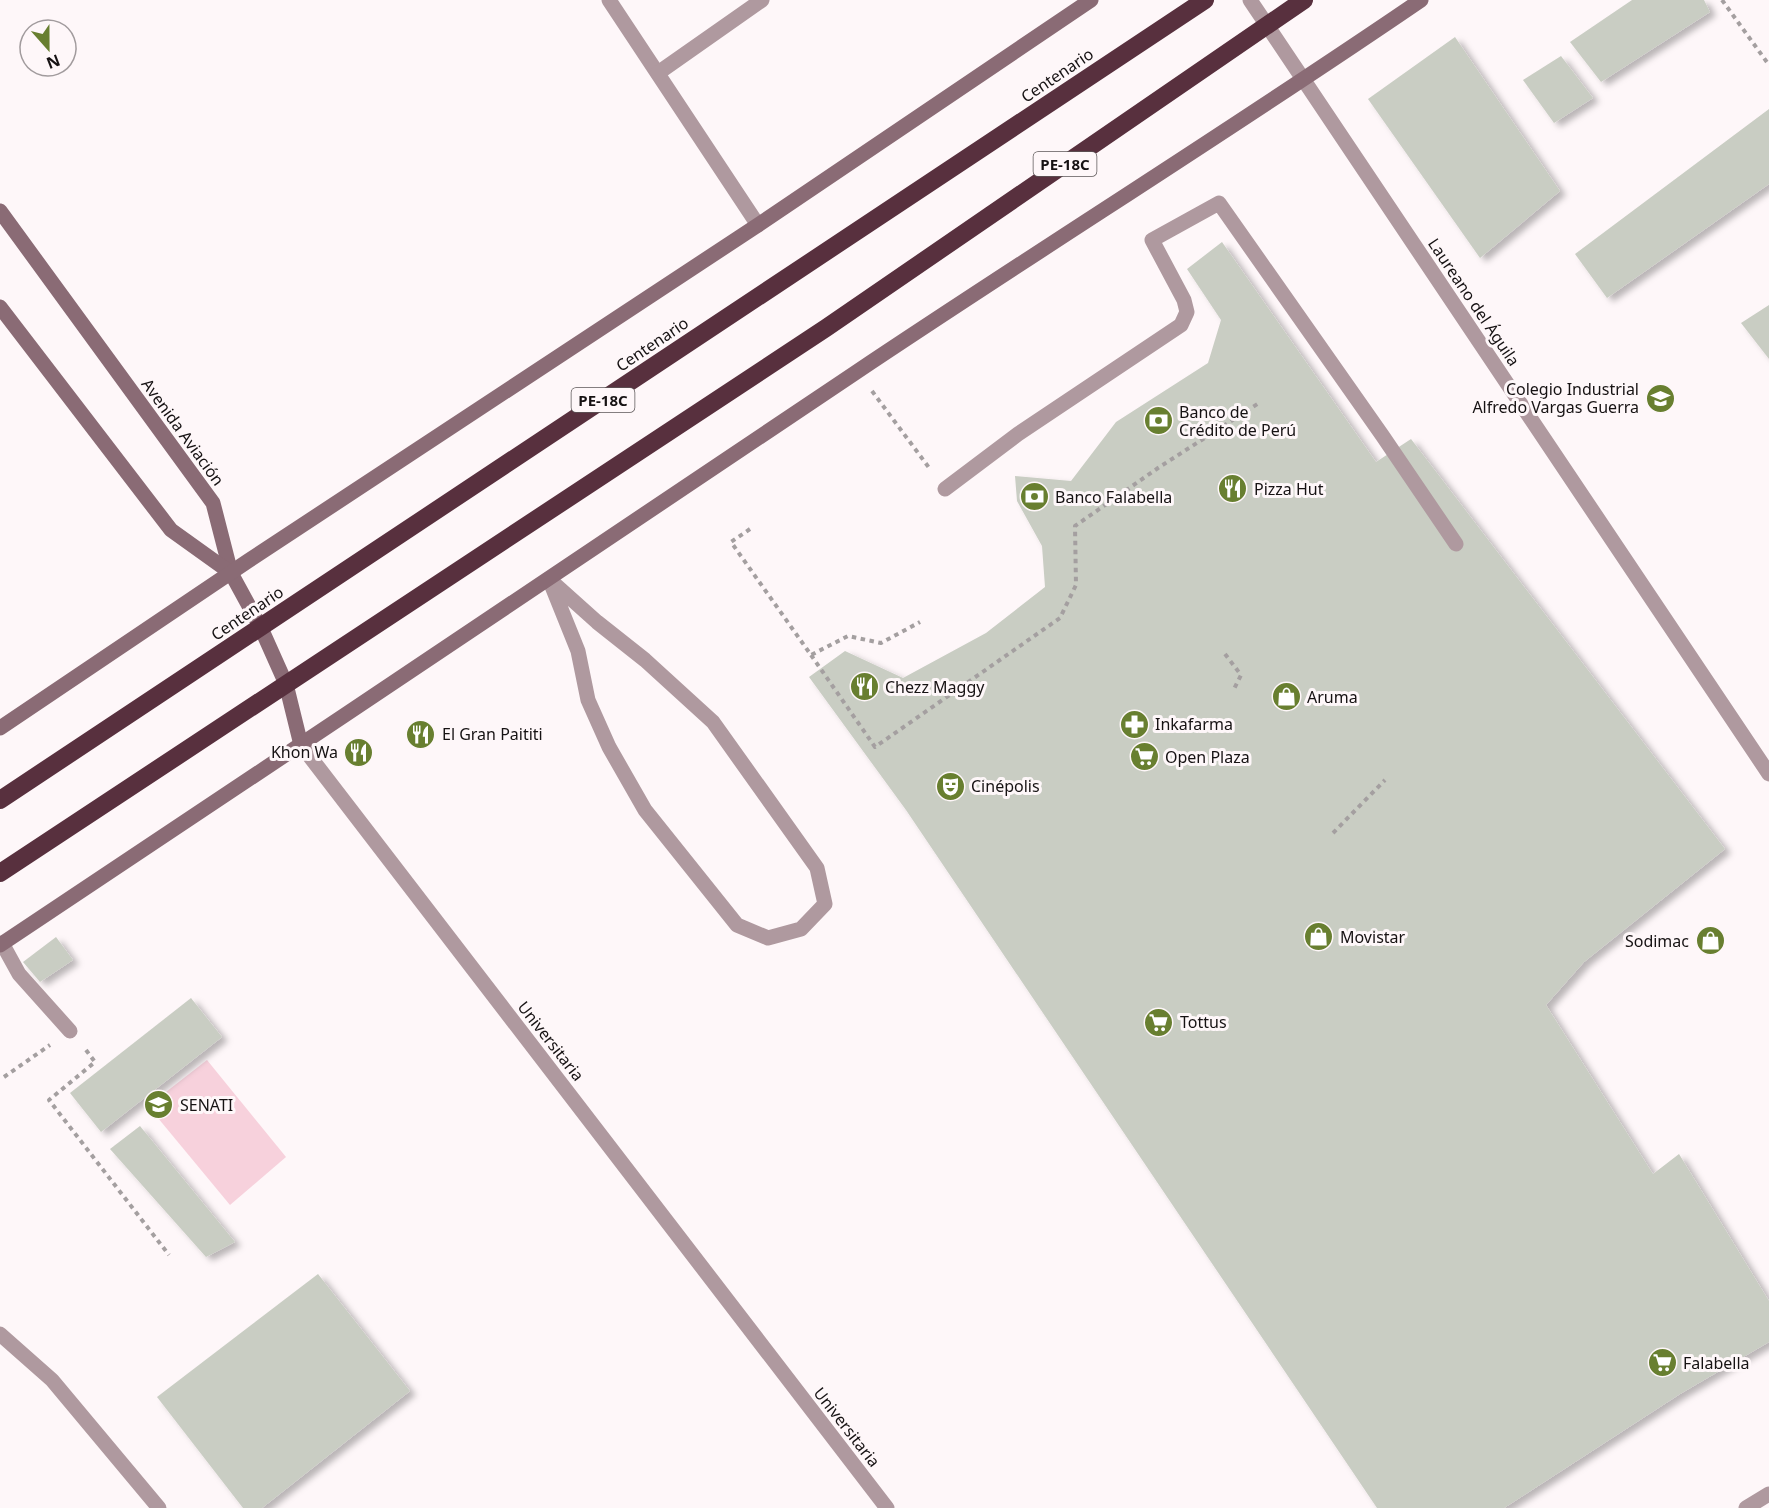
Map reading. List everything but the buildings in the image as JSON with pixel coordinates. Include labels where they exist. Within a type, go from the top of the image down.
[{"type":"highway","name":"Centenario","points":[[0,800],[1205,0]]},
{"type":"highway","name":"PE-18C","points":[[0,873],[826,328],[1304,0]]},
{"type":"street","points":[[609,0],[758,225]]},
{"type":"street","points":[[658,73],[762,0]]},
{"type":"street","points":[[0,728],[758,225],[1091,0]]},
{"type":"street","name":"Laureano del Águila","points":[[1250,0],[1769,774]]},
{"type":"street","points":[[70,1031],[19,974],[1,944],[301,746],[857,371],[1303,80],[1421,0]]},
{"type":"street","points":[[945,489],[1018,434],[1181,325],[1187,312],[1184,300],[1152,240],[1219,203],[1456,544]]},
{"type":"street","name":"Avenida Aviación","points":[[0,211],[213,503],[231,573]]},
{"type":"street","points":[[0,307],[171,530],[231,573]]},
{"type":"street","name":"Universitaria","points":[[231,573],[261,628],[286,684],[301,746],[887,1508]]},
{"type":"street","points":[[549,579],[597,622],[645,660],[713,722],[817,868],[825,904],[801,929],[768,938],[737,925],[645,810],[609,747],[588,700],[578,651],[549,579]]},
{"type":"street","points":[[0,1334],[52,1380],[159,1508]]},
{"type":"path","points":[[1722,0],[1769,65]]},
{"type":"path","points":[[857,371],[945,489]]},
{"type":"path","points":[[750,529],[731,542],[875,747],[1060,618],[1076,585],[1075,526],[1158,468],[1259,403]]},
{"type":"path","points":[[811,655],[848,636],[881,643],[920,622]]},
{"type":"path","points":[[1225,654],[1241,675],[1233,691]]},
{"type":"path","points":[[1333,833],[1385,780]]},
{"type":"path","points":[[4,1077],[70,1031],[95,1062],[49,1100],[169,1255]]},
{"type":"shaded area","points":[[207,1060],[286,1157],[230,1205],[148,1106]]},
{"type":"place","name":"Colegio Industrial Alfredo Vargas Guerra","points":[[1660,398]]},
{"type":"place","name":"Banco de Crédito de Perú","points":[[1158,421]]},
{"type":"place","name":"Pizza Hut","points":[[1233,489]]},
{"type":"place","name":"Banco Falabella","points":[[1034,497]]},
{"type":"place","name":"Chezz Maggy","points":[[864,687]]},
{"type":"place","name":"Aruma","points":[[1286,697]]},
{"type":"place","name":"Inkafarma","points":[[1134,724]]},
{"type":"place","name":"El Gran Paititi","points":[[421,734]]},
{"type":"place","name":"Khon Wa","points":[[359,752]]},
{"type":"place","name":"Open Plaza","points":[[1144,757]]},
{"type":"place","name":"Cinépolis","points":[[950,786]]},
{"type":"place","name":"Movistar","points":[[1319,937]]},
{"type":"place","name":"Sodimac","points":[[1710,941]]},
{"type":"place","name":"Tottus","points":[[1159,1022]]},
{"type":"place","name":"SENATI","points":[[159,1105]]},
{"type":"place","name":"Falabella","points":[[1662,1363]]}]
